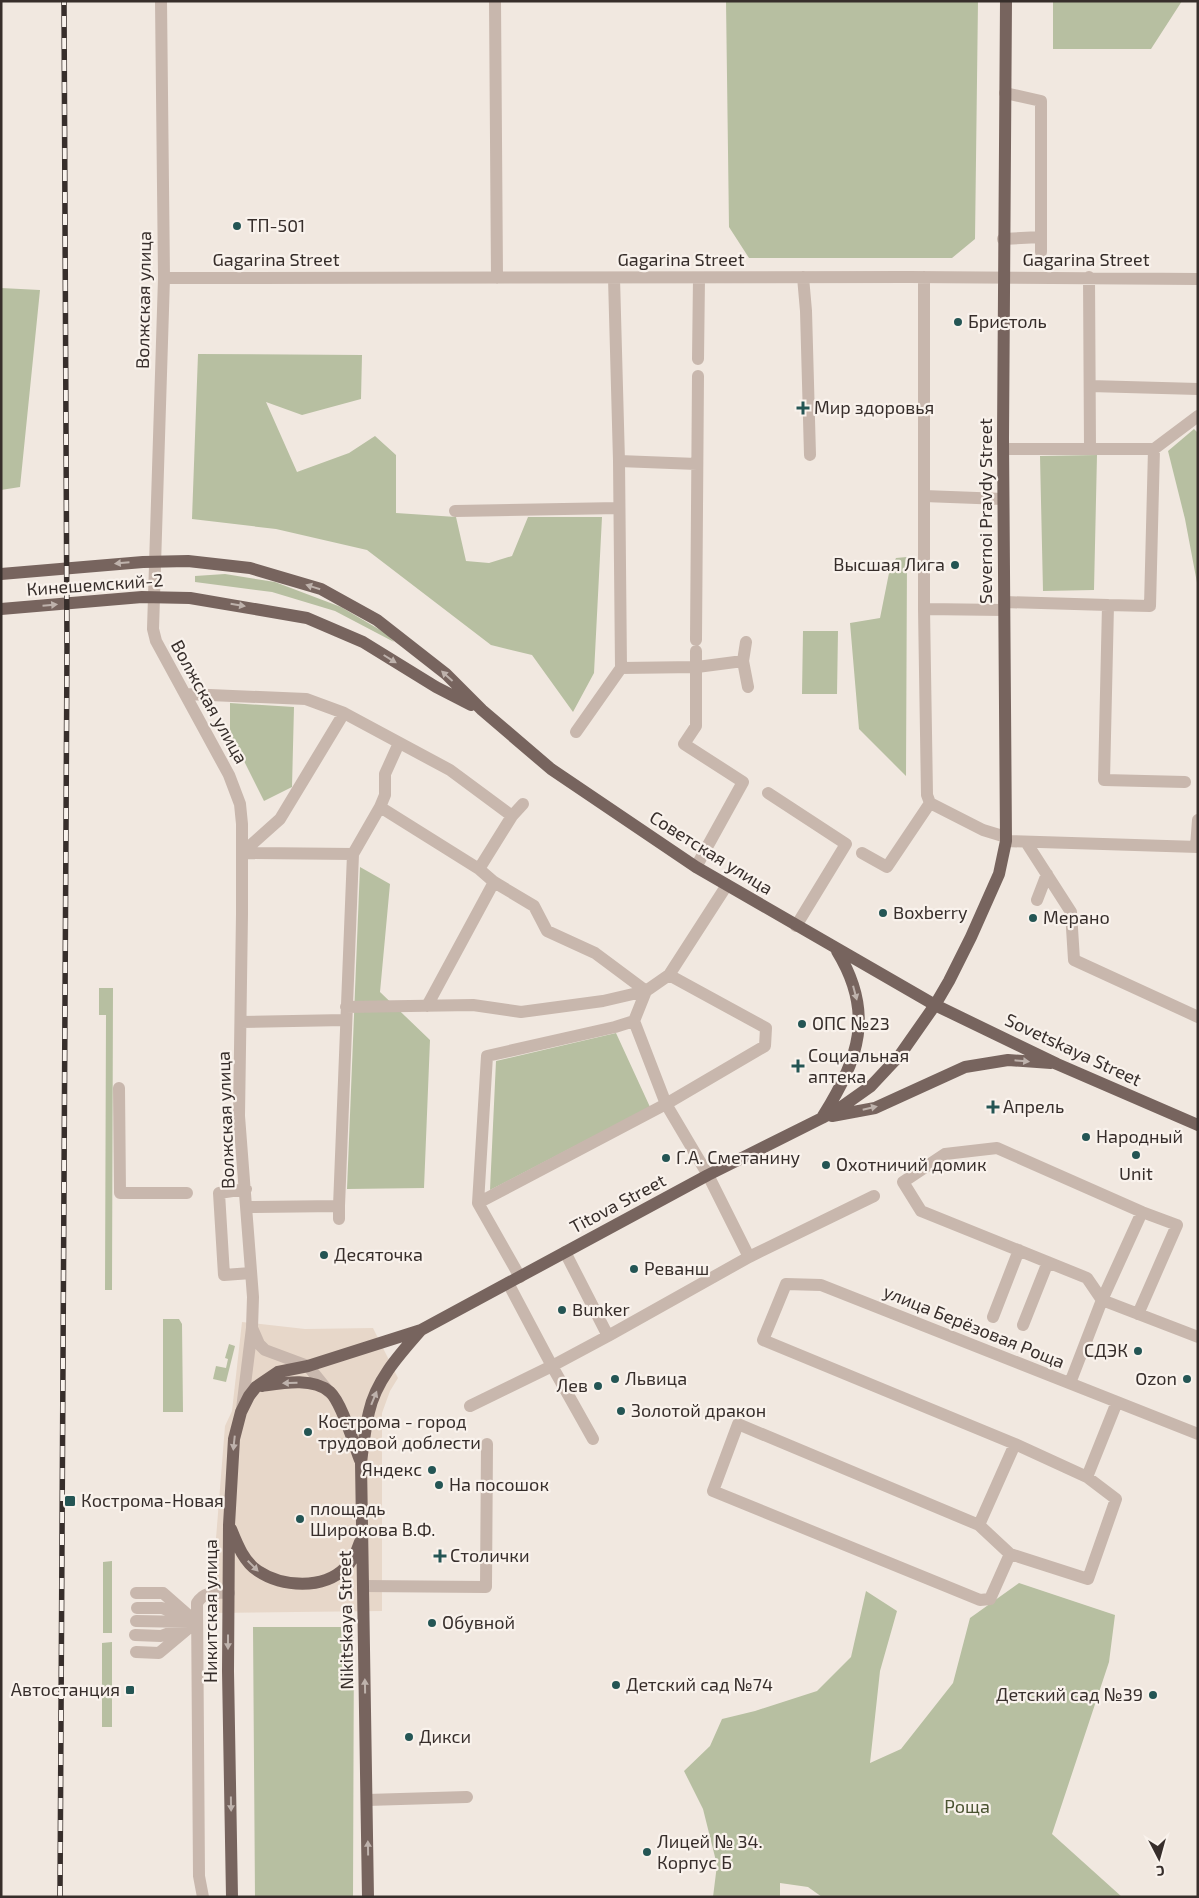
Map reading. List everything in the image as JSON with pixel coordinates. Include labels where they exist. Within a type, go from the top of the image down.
[{"type":"main road","name":"Severnoi Pravdy Street","points":[[935,1005],[971,937],[987,901],[998,874],[1006,839],[1003,278],[1006,1]]},
{"type":"main road","name":"Кинешемский-2","points":[[1,574],[143,562],[188,561],[250,568],[321,589],[377,620],[446,674],[482,710]]},
{"type":"main road","name":"Кинешемский-2","points":[[1,609],[142,597],[190,598],[307,618],[363,642],[436,687],[482,710]]},
{"type":"main road","name":"Советская улица","points":[[482,710],[551,769],[696,867],[935,1005]]},
{"type":"main road","points":[[822,1118],[847,1073],[859,1034],[859,1006],[854,986],[847,966],[836,949]]},
{"type":"main road","name":"Sovetskaya Street","points":[[935,1005],[1057,1064],[1198,1125]]},
{"type":"main road","name":"Titova Street","points":[[421,1330],[708,1175],[840,1108],[871,1086],[900,1055],[935,1005]]},
{"type":"main road","points":[[822,1118],[875,1108],[965,1067],[1008,1060],[1057,1064]]},
{"type":"main road","name":"Никитская улица","points":[[232,1897],[228,1671],[229,1525],[234,1439],[241,1412],[256,1387],[278,1372],[308,1366],[421,1330]]},
{"type":"main road","name":"Nikitskaya Street","points":[[368,1897],[360,1463],[369,1410],[381,1381],[421,1330]]},
{"type":"main road","points":[[256,1387],[279,1383],[314,1384],[330,1392],[337,1402],[351,1435],[360,1463]]},
{"type":"main road","points":[[229,1525],[241,1552],[256,1570],[277,1581],[303,1584],[328,1579],[344,1569],[356,1554],[362,1536]]},
{"type":"street","name":"Волжская улица","points":[[161,1],[164,278],[153,629],[156,640],[235,787],[240,804],[242,853],[239,1116],[246,1189],[252,1328],[241,1412]]},
{"type":"street","points":[[494,1],[497,278]]},
{"type":"street","points":[[1005,93],[1041,101],[1041,252]]},
{"type":"street","points":[[1004,239],[1040,237]]},
{"type":"street","points":[[924,277],[924,609],[927,794],[930,803],[1006,839],[1026,842],[1197,847],[1198,820]]},
{"type":"street","points":[[1090,277],[1090,449]]},
{"type":"street","name":"Gagarina Street","points":[[164,278],[1198,278]]},
{"type":"street","points":[[576,732],[621,668],[620,508],[614,278]]},
{"type":"street","points":[[698,278],[698,359]]},
{"type":"street","points":[[802,278],[806,311],[810,455]]},
{"type":"street","points":[[696,867],[744,782],[684,744],[696,726],[698,376]]},
{"type":"street","points":[[1090,386],[1198,389]]},
{"type":"street","points":[[1003,449],[1154,449],[1198,416]]},
{"type":"street","points":[[924,609],[1004,606],[1150,606],[1154,449]]},
{"type":"street","points":[[619,461],[697,464]]},
{"type":"street","points":[[924,496],[1003,499]]},
{"type":"street","points":[[456,511],[620,508]]},
{"type":"street","points":[[1108,605],[1104,780],[1185,782]]},
{"type":"street","points":[[746,642],[743,661],[748,687]]},
{"type":"street","points":[[621,668],[697,668],[743,661]]},
{"type":"street","points":[[186,694],[306,699],[344,713],[450,770],[512,816]]},
{"type":"street","points":[[242,853],[280,819],[344,713]]},
{"type":"street","points":[[247,1207],[339,1212],[353,854],[386,795],[385,774],[399,743]]},
{"type":"street","points":[[768,793],[846,844],[796,926]]},
{"type":"street","points":[[862,853],[887,867],[930,803]]},
{"type":"street","points":[[479,869],[512,816],[524,804]]},
{"type":"street","points":[[380,807],[534,906],[547,930],[594,953],[646,991]]},
{"type":"street","points":[[1026,842],[1071,912],[1074,960],[1198,1017]]},
{"type":"street","points":[[242,853],[353,854]]},
{"type":"street","points":[[1038,900],[1047,874]]},
{"type":"street","points":[[427,1006],[494,882]]},
{"type":"street","points":[[241,1022],[427,1006],[473,1005],[521,1012],[604,1001],[646,991],[669,975],[727,885]]},
{"type":"street","points":[[478,1203],[666,1104],[765,1046],[766,1028],[669,975]]},
{"type":"street","points":[[646,991],[634,1021],[666,1104],[708,1175],[749,1257]]},
{"type":"street","points":[[593,1438],[552,1366],[478,1203],[487,1056],[634,1021]]},
{"type":"street","points":[[119,1088],[120,1193],[187,1193]]},
{"type":"street","points":[[1138,1314],[1177,1226],[997,1148],[945,1154],[902,1182],[921,1211],[1087,1278],[1102,1300],[1138,1314],[1198,1337]]},
{"type":"street","points":[[246,1189],[219,1193],[224,1275],[251,1273]]},
{"type":"street","points":[[470,1406],[552,1366],[749,1257],[874,1196]]},
{"type":"street","points":[[1070,1383],[1102,1300],[1142,1212]]},
{"type":"street","points":[[993,1317],[1019,1250]]},
{"type":"street","points":[[565,1252],[608,1336]]},
{"type":"street","points":[[1023,1325],[1048,1262]]},
{"type":"street","name":"улица Берёзовая Роща","points":[[1015,1444],[763,1340],[786,1284],[821,1285],[1197,1432]]},
{"type":"street","points":[[252,1328],[259,1344],[265,1350],[308,1366],[330,1392]]},
{"type":"street","points":[[1087,1477],[1117,1402]]},
{"type":"street","points":[[979,1525],[1015,1444],[1087,1477],[1116,1499],[1088,1579],[1010,1554],[979,1525],[738,1424],[713,1491],[980,1600],[990,1599],[1010,1554]]},
{"type":"street","points":[[363,1586],[486,1588],[487,1444]]},
{"type":"street","points":[[136,1593],[163,1593],[196,1622]]},
{"type":"street","points":[[204,1897],[199,1876],[197,1603],[207,1593],[229,1593]]},
{"type":"street","points":[[137,1608],[162,1608],[196,1622]]},
{"type":"street","points":[[136,1621],[196,1622]]},
{"type":"street","points":[[135,1635],[161,1636],[196,1622]]},
{"type":"street","points":[[136,1652],[159,1652],[196,1622]]},
{"type":"street","points":[[367,1800],[467,1797]]},
{"type":"green space","points":[[726,1],[978,1],[975,239],[952,258],[749,258],[729,227]]},
{"type":"green space","points":[[1053,1],[1182,1],[1151,49],[1053,49]]},
{"type":"green space","points":[[1,288],[40,290],[20,487],[1,490]]},
{"type":"green space","points":[[198,354],[362,355],[361,399],[302,415],[266,402],[297,472],[349,453],[375,436],[396,455],[396,513],[456,517],[466,561],[489,563],[512,556],[528,517],[602,517],[594,673],[573,712],[532,655],[491,645],[367,550],[276,529],[192,519]]},
{"type":"green space","points":[[1194,429],[1198,433],[1198,588],[1185,519],[1168,451]]},
{"type":"green space","points":[[1097,455],[1094,590],[1043,591],[1040,456]]},
{"type":"green space","points":[[907,557],[906,776],[859,729],[850,623],[880,618],[889,573],[896,558]]},
{"type":"green space","points":[[225,574],[275,582],[341,607],[387,634],[394,642],[335,611],[272,592],[195,582],[195,576]]},
{"type":"green space","points":[[803,631],[838,631],[837,694],[802,694]]},
{"type":"green space","points":[[230,703],[294,707],[292,787],[264,801],[230,733]]},
{"type":"green space","points":[[360,867],[390,884],[380,992],[430,1040],[424,1188],[347,1189]]},
{"type":"green space","points":[[99,988],[113,988],[112,1290],[105,1290],[106,1015],[99,1015]]},
{"type":"green space","points":[[616,1033],[650,1107],[490,1190],[496,1061]]},
{"type":"green space","points":[[163,1319],[179,1319],[182,1324],[183,1412],[163,1412]]},
{"type":"green space","points":[[229,1344],[235,1346],[226,1382],[213,1379],[216,1366],[226,1368],[228,1359],[225,1358]]},
{"type":"green space","points":[[112,1561],[112,1633],[103,1633],[103,1562]]},
{"type":"green space","name":"Роща","points":[[1019,1583],[1115,1615],[1109,1662],[1052,1834],[1122,1897],[822,1897],[808,1887],[780,1883],[780,1897],[713,1897],[717,1865],[703,1809],[684,1771],[710,1746],[722,1719],[755,1711],[817,1691],[851,1657],[866,1591],[897,1611],[880,1671],[870,1763],[901,1749],[953,1683],[970,1618]]},
{"type":"green space","points":[[253,1627],[354,1627],[353,1897],[255,1897]]},
{"type":"green space","points":[[112,1642],[112,1727],[102,1727],[102,1643]]},
{"type":"shaded area","name":"площадь Широкова В.Ф.","points":[[242,1322],[305,1329],[373,1328],[398,1378],[390,1391],[382,1413],[382,1611],[210,1613],[225,1426],[232,1411]]},
{"type":"railway","points":[[60,1897],[67,647],[64,1]]},
{"type":"place","name":"ТП-501","points":[[237,226]]},
{"type":"place","name":"Бристоль","points":[[958,322]]},
{"type":"place","name":"Мир здоровья","points":[[803,408]]},
{"type":"place","name":"Высшая Лига","points":[[955,565]]},
{"type":"place","name":"Boxberry","points":[[883,913]]},
{"type":"place","name":"Мерано","points":[[1033,918]]},
{"type":"place","name":"ОПС №23","points":[[802,1024]]},
{"type":"place","name":"Социальная аптека","points":[[798,1066]]},
{"type":"place","name":"Апрель","points":[[993,1107]]},
{"type":"place","name":"Народный","points":[[1086,1137]]},
{"type":"place","name":"Unit","points":[[1136,1155]]},
{"type":"place","name":"Г.А. Сметанину","points":[[666,1158]]},
{"type":"place","name":"Охотничий домик","points":[[826,1165]]},
{"type":"place","name":"Десяточка","points":[[324,1255]]},
{"type":"place","name":"Реванш","points":[[634,1269]]},
{"type":"place","name":"Bunker","points":[[562,1310]]},
{"type":"place","name":"СДЭК","points":[[1138,1351]]},
{"type":"place","name":"Львица","points":[[615,1379]]},
{"type":"place","name":"Ozon","points":[[1187,1379]]},
{"type":"place","name":"Лев","points":[[598,1386]]},
{"type":"place","name":"Золотой дракон","points":[[621,1411]]},
{"type":"place","name":"Кострома - город трудовой доблести","points":[[308,1432]]},
{"type":"place","name":"Яндекс","points":[[432,1470]]},
{"type":"place","name":"На посошок","points":[[439,1485]]},
{"type":"place","name":"Кострома-Новая","points":[[70,1501]]},
{"type":"place","name":"площадь Широкова В.Ф.","points":[[300,1519]]},
{"type":"place","name":"Столички","points":[[440,1556]]},
{"type":"place","name":"Обувной","points":[[432,1623]]},
{"type":"place","name":"Детский сад №74","points":[[616,1685]]},
{"type":"place","name":"Автостанция","points":[[130,1690]]},
{"type":"place","name":"Детский сад №39","points":[[1153,1695]]},
{"type":"place","name":"Дикси","points":[[409,1737]]},
{"type":"place","name":"Лицей № 34. Корпус Б","points":[[647,1852]]}]
